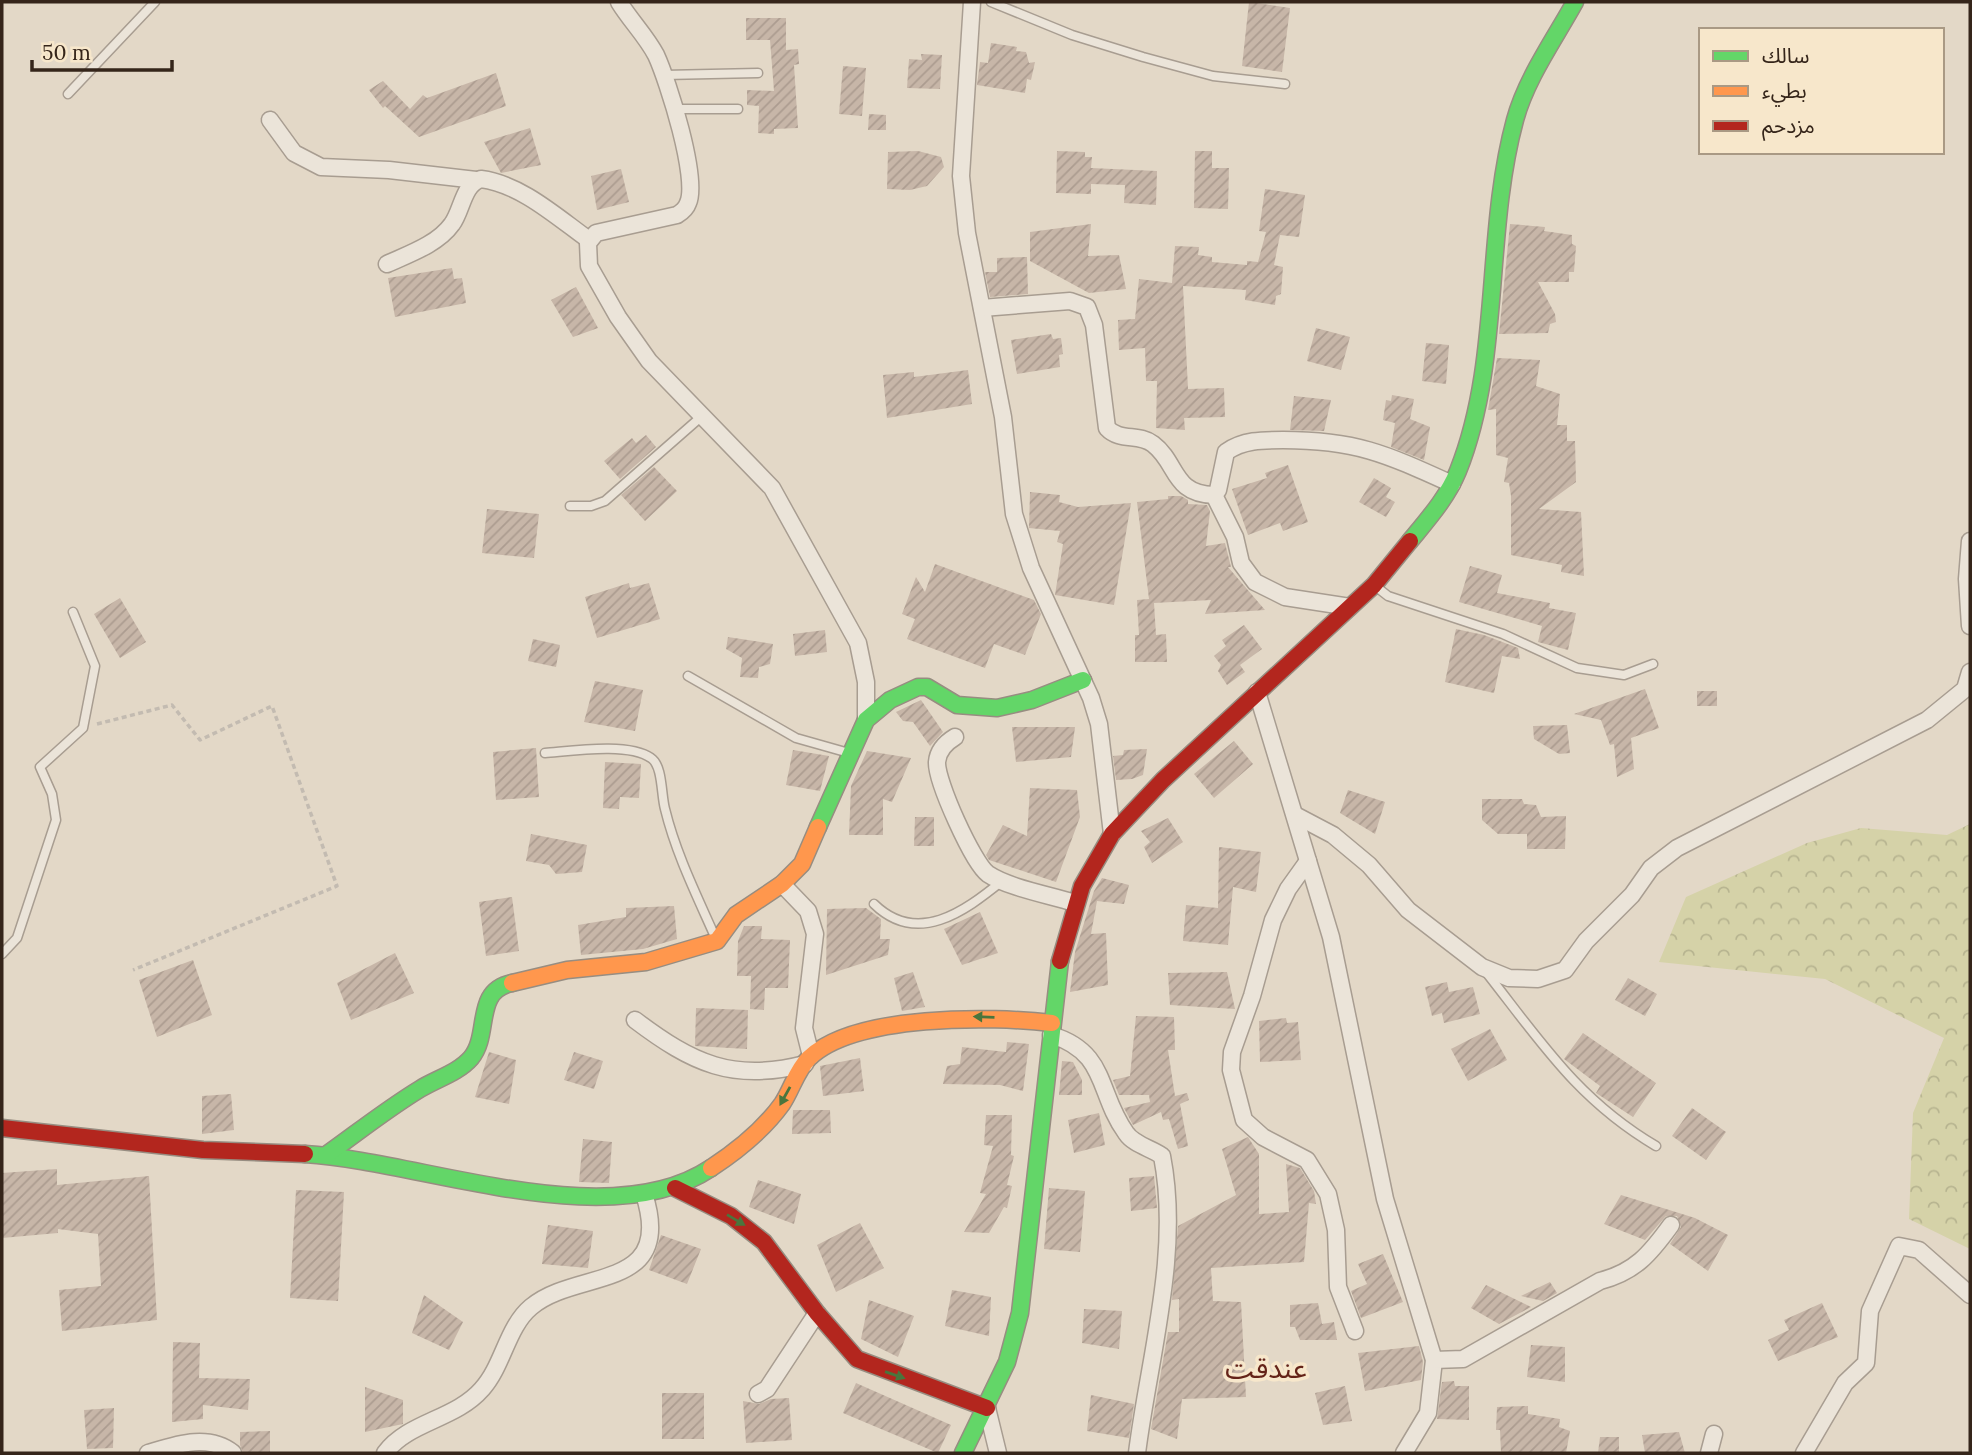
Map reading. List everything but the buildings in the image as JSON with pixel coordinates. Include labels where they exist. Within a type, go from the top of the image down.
[{"type":"street","points":[[618,2],[655,54],[664,75],[689,176],[687,206],[677,215],[605,230],[589,240],[586,251],[589,266],[618,317],[649,361],[772,488],[838,601],[858,643],[866,682],[866,720]]},
{"type":"street","points":[[972,2],[961,176],[967,233],[1003,417],[1014,514],[1021,543],[1083,681],[1099,724],[1112,834]]},
{"type":"street","points":[[963,1453],[1007,1362],[1020,1313],[1061,953],[1075,903],[1101,848],[1112,834],[1257,692],[1374,585],[1441,504],[1452,484],[1474,416],[1483,364],[1492,247],[1515,120],[1542,61],[1575,2]]},
{"type":"street","points":[[270,120],[294,153],[321,167],[389,170],[489,180],[524,196],[589,240]]},
{"type":"street","points":[[387,264],[449,229],[475,180]]},
{"type":"street","points":[[982,308],[1070,301],[1087,307],[1094,325],[1107,428],[1118,436],[1150,442],[1183,484],[1200,495],[1214,495],[1219,490],[1226,453],[1250,442],[1274,440],[1320,440],[1358,445],[1452,484]]},
{"type":"street","points":[[1214,495],[1235,537],[1241,563],[1255,582],[1285,597],[1350,607]]},
{"type":"street","points":[[1970,541],[1967,579],[1970,626]]},
{"type":"street","points":[[1295,815],[1333,835],[1369,865],[1408,910],[1482,968],[1509,978],[1538,979],[1565,970],[1586,941],[1632,895],[1651,868],[1677,848],[1927,720],[1965,688],[1970,672]]},
{"type":"street","points":[[326,1155],[393,1107],[470,1059],[480,1042],[485,1003],[501,985],[567,970],[646,962],[718,941],[736,915],[782,884],[802,864],[849,753],[866,720],[890,700],[918,687],[935,690],[951,702],[969,708],[998,708],[1032,700],[1083,681]]},
{"type":"street","points":[[1257,692],[1331,937],[1385,1199],[1434,1360],[1428,1413],[1404,1453]]},
{"type":"street","points":[[955,737],[943,744],[937,759],[937,774],[985,872],[1002,881],[1075,903]]},
{"type":"street","points":[[1308,861],[1288,889],[1273,920],[1252,996],[1232,1052],[1231,1070],[1244,1120],[1264,1137],[1307,1160],[1328,1194],[1336,1230],[1338,1287],[1355,1331]]},
{"type":"street","points":[[2,1128],[205,1150],[326,1155],[535,1191],[602,1196],[644,1194],[675,1188],[741,1148],[783,1102],[808,1060],[804,1028],[815,934],[808,911],[782,884]]},
{"type":"street","points":[[635,1020],[673,1049],[716,1067],[761,1072],[808,1060],[833,1042],[959,1018],[1014,1018],[1052,1029],[1075,1042],[1090,1059],[1128,1137],[1162,1156],[1167,1183],[1166,1252],[1137,1453]]},
{"type":"street","points":[[2,1117],[20,1130]]},
{"type":"street","points":[[675,1188],[749,1228],[764,1242],[847,1351],[869,1366],[987,1408]]},
{"type":"street","points":[[385,1453],[404,1434],[449,1415],[484,1387],[529,1309],[556,1293],[620,1274],[638,1259],[649,1238],[651,1217],[644,1194]]},
{"type":"street","points":[[1434,1360],[1463,1359],[1600,1281],[1623,1275],[1652,1251],[1671,1225]]},
{"type":"street","points":[[1804,1453],[1846,1383],[1866,1363],[1870,1311],[1899,1245],[1919,1250],[1970,1295]]},
{"type":"street","points":[[758,1394],[774,1379],[817,1313]]},
{"type":"street","points":[[987,1408],[998,1453]]},
{"type":"street","points":[[1709,1453],[1714,1434]]},
{"type":"street","points":[[148,1453],[181,1444],[209,1442],[233,1453]]},
{"type":"lane","points":[[68,94],[155,2]]},
{"type":"lane","points":[[991,2],[1072,35],[1155,60],[1213,76],[1285,84]]},
{"type":"lane","points":[[664,75],[758,72]]},
{"type":"lane","points":[[674,109],[738,109]]},
{"type":"lane","points":[[570,506],[591,506],[605,501],[702,416]]},
{"type":"lane","points":[[1374,585],[1388,596],[1503,634],[1577,667],[1624,675],[1653,664]]},
{"type":"lane","points":[[2,954],[18,938],[56,820],[52,794],[40,767],[83,728],[95,666],[73,612]]},
{"type":"lane","points":[[688,676],[796,738],[849,753]]},
{"type":"lane","points":[[544,753],[605,749],[638,752],[652,758],[658,768],[673,842],[718,941]]},
{"type":"lane","points":[[874,904],[888,918],[910,924],[934,921],[958,913],[1002,881]]},
{"type":"lane","points":[[1482,968],[1565,1073],[1595,1103],[1656,1146]]},
{"type":"path","points":[[83,728],[172,705],[200,740],[272,706],[337,886],[133,970]]},
{"type":"green space","points":[[1970,824],[1970,1249],[1909,1219],[1913,1113],[1944,1038],[1825,979],[1659,962],[1686,897],[1807,843],[1861,828],[1947,835]]},
{"type":"traffic: fast","points":[[1410,541],[1448,490],[1458,471],[1472,429],[1487,342],[1505,163],[1515,120],[1533,75],[1575,2]]},
{"type":"traffic: fast","points":[[818,827],[866,720],[890,700],[918,687],[927,687],[957,705],[997,708],[1032,700],[1083,680]]},
{"type":"traffic: fast","points":[[963,1453],[1007,1362],[1020,1313],[1060,961]]},
{"type":"traffic: fast","points":[[326,1155],[426,1085],[466,1063],[477,1048],[487,1004],[492,995],[512,983]]},
{"type":"traffic: fast","points":[[305,1154],[352,1159],[513,1190],[568,1196],[621,1196],[669,1187],[711,1168]]},
{"type":"traffic: slow","points":[[512,983],[567,970],[646,962],[717,941],[736,915],[782,884],[802,864],[818,827]]},
{"type":"traffic: slow","points":[[711,1168],[740,1147],[767,1122],[782,1104],[797,1074],[809,1058],[830,1044],[858,1033],[925,1021],[995,1019],[1052,1023]]},
{"type":"traffic: jam","points":[[1060,961],[1082,886],[1112,834],[1163,780],[1374,585],[1410,541]]},
{"type":"traffic: jam","points":[[2,1128],[203,1150],[305,1154]]},
{"type":"traffic: jam","points":[[675,1188],[731,1216],[764,1242],[817,1313],[857,1359],[987,1408]]},
{"type":"district","name":"عندقت","points":[[1266,1368]]}]
